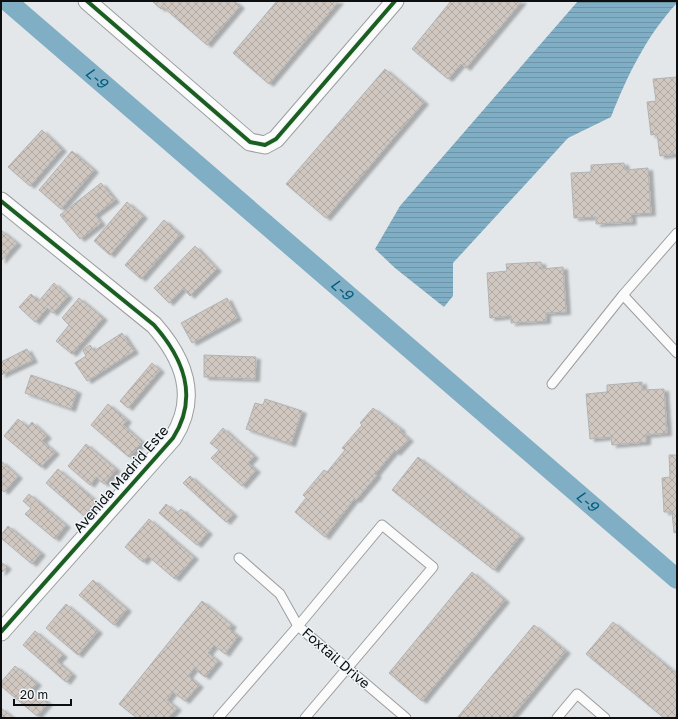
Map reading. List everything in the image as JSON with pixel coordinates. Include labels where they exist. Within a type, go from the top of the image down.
[{"type":"street","points":[[87,1],[250,142],[265,145],[276,139],[395,1]]},
{"type":"street","name":"Avenida Madrid Este","points":[[1,201],[154,325],[164,336],[178,360],[186,388],[187,402],[180,427],[173,438],[1,632]]},
{"type":"lane","points":[[552,384],[623,295],[677,233]]},
{"type":"lane","points":[[623,295],[677,353]]},
{"type":"lane","points":[[218,718],[298,626],[382,525],[433,567],[305,718]]},
{"type":"lane","name":"Foxtail Drive","points":[[239,558],[280,594],[298,626],[406,718]]},
{"type":"lane","points":[[557,718],[577,694],[605,718]]},
{"type":"water","points":[[578,1],[677,1],[677,3],[666,15],[647,42],[631,71],[611,117],[568,138],[453,263],[453,296],[444,307],[395,268],[375,249],[400,206]]},
{"type":"building","points":[[152,1],[234,1],[240,6],[207,45],[163,7],[161,9]]},
{"type":"building","points":[[277,1],[339,1],[269,84],[233,53]]},
{"type":"building","points":[[451,1],[522,1],[466,68],[461,64],[448,79],[412,49]]},
{"type":"building","points":[[385,69],[424,102],[326,218],[286,184]]},
{"type":"building","points":[[677,77],[677,154],[660,156],[657,134],[651,135],[647,102],[656,101],[653,79]]},
{"type":"building","points":[[42,130],[62,149],[30,186],[8,167]]},
{"type":"building","points":[[72,151],[94,170],[61,209],[39,190]]},
{"type":"building","points":[[624,163],[625,170],[648,168],[651,213],[631,214],[632,222],[596,224],[596,217],[574,218],[571,173],[591,172],[591,165]]},
{"type":"building","points":[[101,183],[115,200],[95,215],[101,223],[80,239],[60,215]]},
{"type":"building","points":[[127,202],[143,216],[110,255],[94,241]]},
{"type":"building","points":[[164,220],[180,234],[141,279],[125,265]]},
{"type":"building","points":[[1,230],[17,243],[1,261]]},
{"type":"building","points":[[195,246],[217,269],[190,296],[183,288],[169,303],[154,288]]},
{"type":"building","points":[[541,262],[542,269],[563,267],[566,312],[546,313],[546,321],[511,323],[511,316],[490,318],[487,273],[507,271],[506,264]]},
{"type":"building","points":[[54,283],[68,296],[53,313],[47,308],[35,322],[19,307],[31,294],[39,301]]},
{"type":"building","points":[[79,298],[103,318],[72,354],[56,341],[69,325],[62,318]]},
{"type":"building","points":[[227,298],[237,318],[192,343],[181,323]]},
{"type":"building","points":[[122,333],[134,351],[87,381],[75,363],[86,356],[83,350],[90,345],[94,351]]},
{"type":"building","points":[[27,349],[33,360],[1,375],[1,362]]},
{"type":"building","points":[[204,355],[256,357],[255,379],[204,377]]},
{"type":"building","points":[[152,363],[160,370],[128,408],[120,401]]},
{"type":"building","points":[[31,375],[77,391],[71,409],[25,393]]},
{"type":"building","points":[[642,382],[642,390],[664,389],[667,433],[646,435],[646,442],[612,445],[611,437],[590,439],[586,394],[607,392],[607,385]]},
{"type":"building","points":[[265,399],[302,411],[291,444],[246,429],[255,403],[263,405]]},
{"type":"building","points":[[108,404],[127,420],[123,425],[142,442],[129,457],[91,425]]},
{"type":"building","points":[[373,408],[401,429],[400,431],[409,439],[396,453],[394,451],[375,474],[377,475],[356,500],[354,499],[325,537],[295,512],[306,498],[303,495],[324,470],[327,472],[345,450],[342,448],[362,425],[360,423]]},
{"type":"building","points":[[18,419],[28,427],[32,422],[47,436],[42,441],[55,452],[41,467],[4,436]]},
{"type":"building","points":[[223,428],[254,456],[248,463],[256,470],[242,486],[211,458],[219,450],[210,443]]},
{"type":"building","points":[[86,444],[116,469],[104,484],[96,477],[90,485],[68,466]]},
{"type":"building","points":[[669,455],[677,455],[677,532],[674,533],[672,512],[664,512],[662,478],[670,477]]},
{"type":"building","points":[[418,457],[520,536],[494,570],[392,490]]},
{"type":"building","points":[[1,461],[18,476],[4,492],[1,489]]},
{"type":"building","points":[[58,469],[96,501],[84,516],[46,483]]},
{"type":"building","points":[[190,476],[233,514],[226,522],[183,483]]},
{"type":"building","points":[[29,494],[66,525],[55,539],[25,514],[31,508],[23,501]]},
{"type":"building","points":[[166,504],[177,513],[181,509],[208,532],[197,545],[159,513]]},
{"type":"building","points":[[149,519],[194,557],[175,579],[148,556],[143,562],[125,547]]},
{"type":"building","points":[[8,526],[41,553],[32,564],[1,538],[1,535]]},
{"type":"building","points":[[1,562],[7,567],[1,573]]},
{"type":"building","points":[[472,572],[505,600],[422,701],[389,673]]},
{"type":"building","points":[[93,580],[127,609],[114,625],[79,595]]},
{"type":"building","points":[[202,601],[232,625],[229,629],[238,636],[225,654],[214,645],[208,653],[218,661],[205,677],[194,668],[188,676],[199,685],[185,701],[173,692],[167,700],[177,708],[168,718],[137,718],[119,704]]},
{"type":"building","points":[[66,604],[98,631],[78,655],[46,628]]},
{"type":"building","points":[[613,622],[677,674],[677,718],[664,718],[586,654]]},
{"type":"building","points":[[534,625],[566,651],[511,718],[457,718]]},
{"type":"building","points":[[35,631],[63,655],[57,661],[72,674],[66,682],[23,645]]},
{"type":"building","points":[[15,666],[37,683],[32,689],[48,703],[37,716],[1,686],[1,682]]},
{"type":"building","points":[[1,708],[13,718],[1,718]]},
{"type":"waterway","name":"L-9","points":[[7,1],[677,579]]},
{"type":"cycle path","points":[[87,1],[250,142],[265,145],[276,139],[395,1]]},
{"type":"cycle path","points":[[1,201],[154,325],[173,351],[180,365],[186,393],[185,408],[181,423],[173,438],[1,632]]}]
